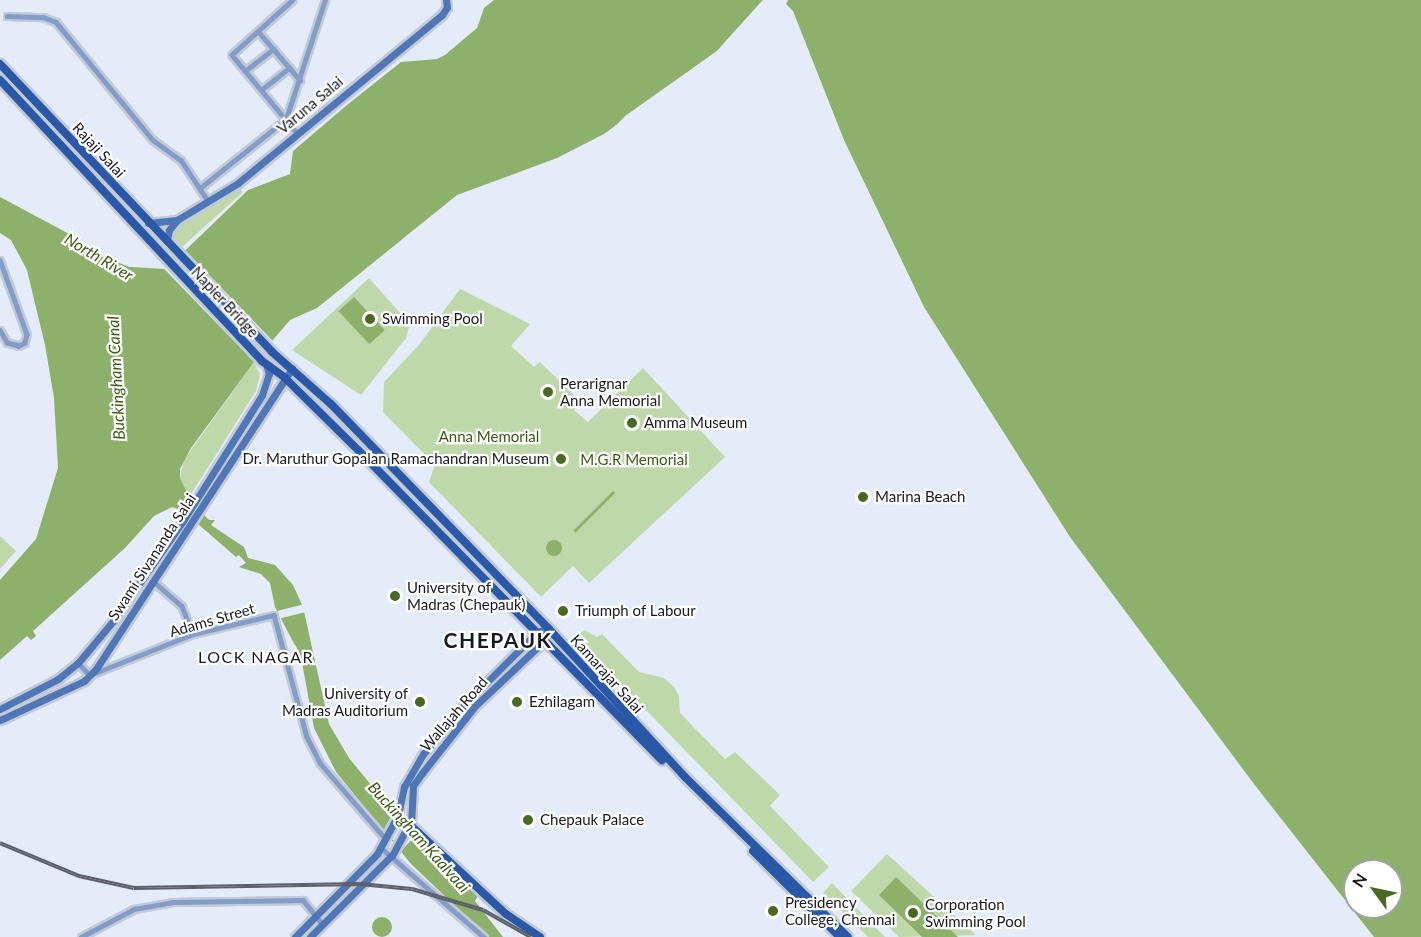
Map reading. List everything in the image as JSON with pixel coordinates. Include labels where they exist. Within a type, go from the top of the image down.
[{"type":"main road","name":"Rajaji Salai","points":[[0,64],[178,253]]},
{"type":"main road","name":"Rajaji Salai","points":[[0,80],[169,262]]},
{"type":"main road","name":"Napier Bridge","points":[[178,253],[272,352]]},
{"type":"main road","name":"Napier Bridge","points":[[169,262],[264,363]]},
{"type":"main road","name":"Kamarajar Salai","points":[[272,352],[292,368],[548,628],[685,777],[848,937]]},
{"type":"main road","name":"Kamarajar Salai","points":[[264,363],[285,378],[840,937]]},
{"type":"main road","points":[[408,825],[506,914],[540,937]]},
{"type":"street","points":[[293,0],[232,55],[297,133]]},
{"type":"street","points":[[200,188],[286,119],[326,0]]},
{"type":"street","name":"Varuna Salai","points":[[148,223],[177,219],[238,183],[442,15],[447,7],[446,0]]},
{"type":"street","points":[[7,16],[43,17],[56,22],[153,140],[181,160],[208,201]]},
{"type":"street","points":[[258,31],[300,80]]},
{"type":"street","points":[[245,71],[273,49]]},
{"type":"street","points":[[261,90],[289,68]]},
{"type":"street","points":[[167,241],[169,230],[177,219]]},
{"type":"street","points":[[0,260],[27,334],[25,343],[19,346],[7,343],[0,331]]},
{"type":"street","name":"Swami Sivananda Salai","points":[[199,504],[262,395],[268,374],[264,363]]},
{"type":"street","name":"Swami Sivananda Salai","points":[[0,709],[58,679],[78,663],[186,523],[292,368]]},
{"type":"street","name":"Swami Sivananda Salai","points":[[0,720],[90,675],[153,580],[186,523]]},
{"type":"street","points":[[153,580],[182,606],[194,634]]},
{"type":"street","name":"Adams Street","points":[[90,675],[194,634],[274,615],[307,737],[320,763],[384,837]]},
{"type":"street","name":"Wallajah Road","points":[[384,837],[398,815],[404,787],[424,753],[465,704],[537,632],[548,628]]},
{"type":"street","name":"Wallajah Road","points":[[408,825],[413,786],[422,773],[475,706],[544,641],[548,628]]},
{"type":"street","points":[[78,663],[90,675]]},
{"type":"street","points":[[310,937],[392,855],[408,825]]},
{"type":"street","points":[[295,937],[363,872],[384,837]]},
{"type":"street","points":[[380,847],[392,855],[484,937]]},
{"type":"street","points":[[81,937],[134,909],[172,902],[303,900],[323,925]]},
{"type":"green space","points":[[238,187],[243,192],[182,247],[173,236],[179,224]]},
{"type":"green space","points":[[369,278],[410,324],[406,338],[361,395],[292,350]]},
{"type":"green space","points":[[460,289],[530,324],[511,346],[534,367],[540,362],[581,402],[574,410],[588,422],[643,368],[725,457],[589,583],[573,566],[541,597],[429,482],[435,465],[383,412],[384,382],[418,346]]},
{"type":"green space","points":[[254,362],[260,375],[256,391],[188,499],[180,478],[184,460]]},
{"type":"green space","points":[[0,536],[16,551],[0,569]]},
{"type":"green space","points":[[584,630],[597,637],[602,634],[639,672],[664,678],[674,687],[679,696],[680,713],[725,759],[735,752],[780,795],[770,806],[829,867],[813,882],[576,638]]},
{"type":"green space","name":"Corporation Swimming Pool","points":[[887,854],[976,935],[899,937],[851,891]]},
{"type":"green space","points":[[832,883],[885,937],[868,937],[823,893]]},
{"type":"water","points":[[494,0],[763,0],[717,51],[604,134],[557,158],[457,195],[317,308],[290,320],[254,362],[191,448],[180,469],[180,478],[192,503],[209,520],[215,520],[211,525],[244,547],[248,558],[275,565],[293,585],[303,607],[329,724],[349,758],[390,808],[391,816],[479,894],[475,901],[503,937],[488,937],[411,864],[336,772],[314,728],[301,657],[275,607],[270,583],[261,574],[239,567],[246,563],[239,555],[236,557],[183,511],[172,507],[154,516],[125,548],[33,631],[36,636],[31,640],[27,636],[0,660],[0,580],[36,539],[58,468],[54,398],[45,345],[27,270],[11,240],[0,233],[0,197],[73,236],[81,249],[130,267],[166,269],[248,190],[290,174],[293,151],[347,105],[401,62],[437,59],[445,55],[477,28],[484,8]]},
{"type":"water","points":[[788,0],[1421,0],[1421,937],[1374,937],[1360,919],[1403,919],[1403,859],[1343,859],[1343,897],[1254,784],[1070,537],[924,307],[844,140],[793,11],[786,4]]},
{"type":"water","points":[[354,297],[385,330],[369,344],[339,311]]},
{"type":"water","points":[[613,491],[615,493],[576,533],[573,531]]},
{"type":"water","points":[[551,540],[557,540],[562,548],[560,554],[551,556],[546,551],[546,545]]},
{"type":"water","points":[[896,877],[958,937],[922,937],[879,895]]},
{"type":"water","points":[[382,917],[389,920],[392,927],[389,934],[382,937],[375,934],[372,927],[375,920]]},
{"type":"pier","points":[[763,0],[749,23],[719,53],[604,138],[625,116],[717,51]]},
{"type":"pier","points":[[184,249],[274,343],[254,362],[164,268]]},
{"type":"pier","points":[[305,604],[307,612],[278,619],[276,611]]},
{"type":"pier","points":[[393,813],[415,836],[402,850],[384,830]]},
{"type":"railway","points":[[0,843],[79,876],[134,888],[360,884],[412,889],[483,910],[531,937]]},
{"type":"place","name":"Swimming Pool","points":[[370,319]]},
{"type":"place","name":"Perarignar Anna Memorial","points":[[548,392]]},
{"type":"place","name":"Amma Museum","points":[[632,423]]},
{"type":"place","name":"Dr. Maruthur Gopalan Ramachandran Museum","points":[[561,459]]},
{"type":"place","name":"Marina Beach","points":[[863,497]]},
{"type":"place","name":"University of Madras (Chepauk)","points":[[395,596]]},
{"type":"place","name":"Triumph of Labour","points":[[563,611]]},
{"type":"place","name":"University of Madras Auditorium","points":[[420,702]]},
{"type":"place","name":"Ezhilagam","points":[[517,702]]},
{"type":"place","name":"Chepauk Palace","points":[[528,820]]},
{"type":"place","name":"Presidency College, Chennai","points":[[773,911]]},
{"type":"place","name":"Corporation Swimming Pool","points":[[913,913]]},
{"type":"district","name":"CHEPAUK","points":[[498,640]]},
{"type":"district","name":"LOCK NAGAR","points":[[256,657]]},
{"type":"water label","name":"North River","points":[[99,257]]},
{"type":"water label","name":"Buckingham Canal","points":[[116,378]]},
{"type":"water label","name":"Buckingham Kaalvaai","points":[[419,837]]},
{"type":"park label","name":"Anna Memorial","points":[[489,437]]},
{"type":"park label","name":"M.G.R Memorial","points":[[634,460]]}]
